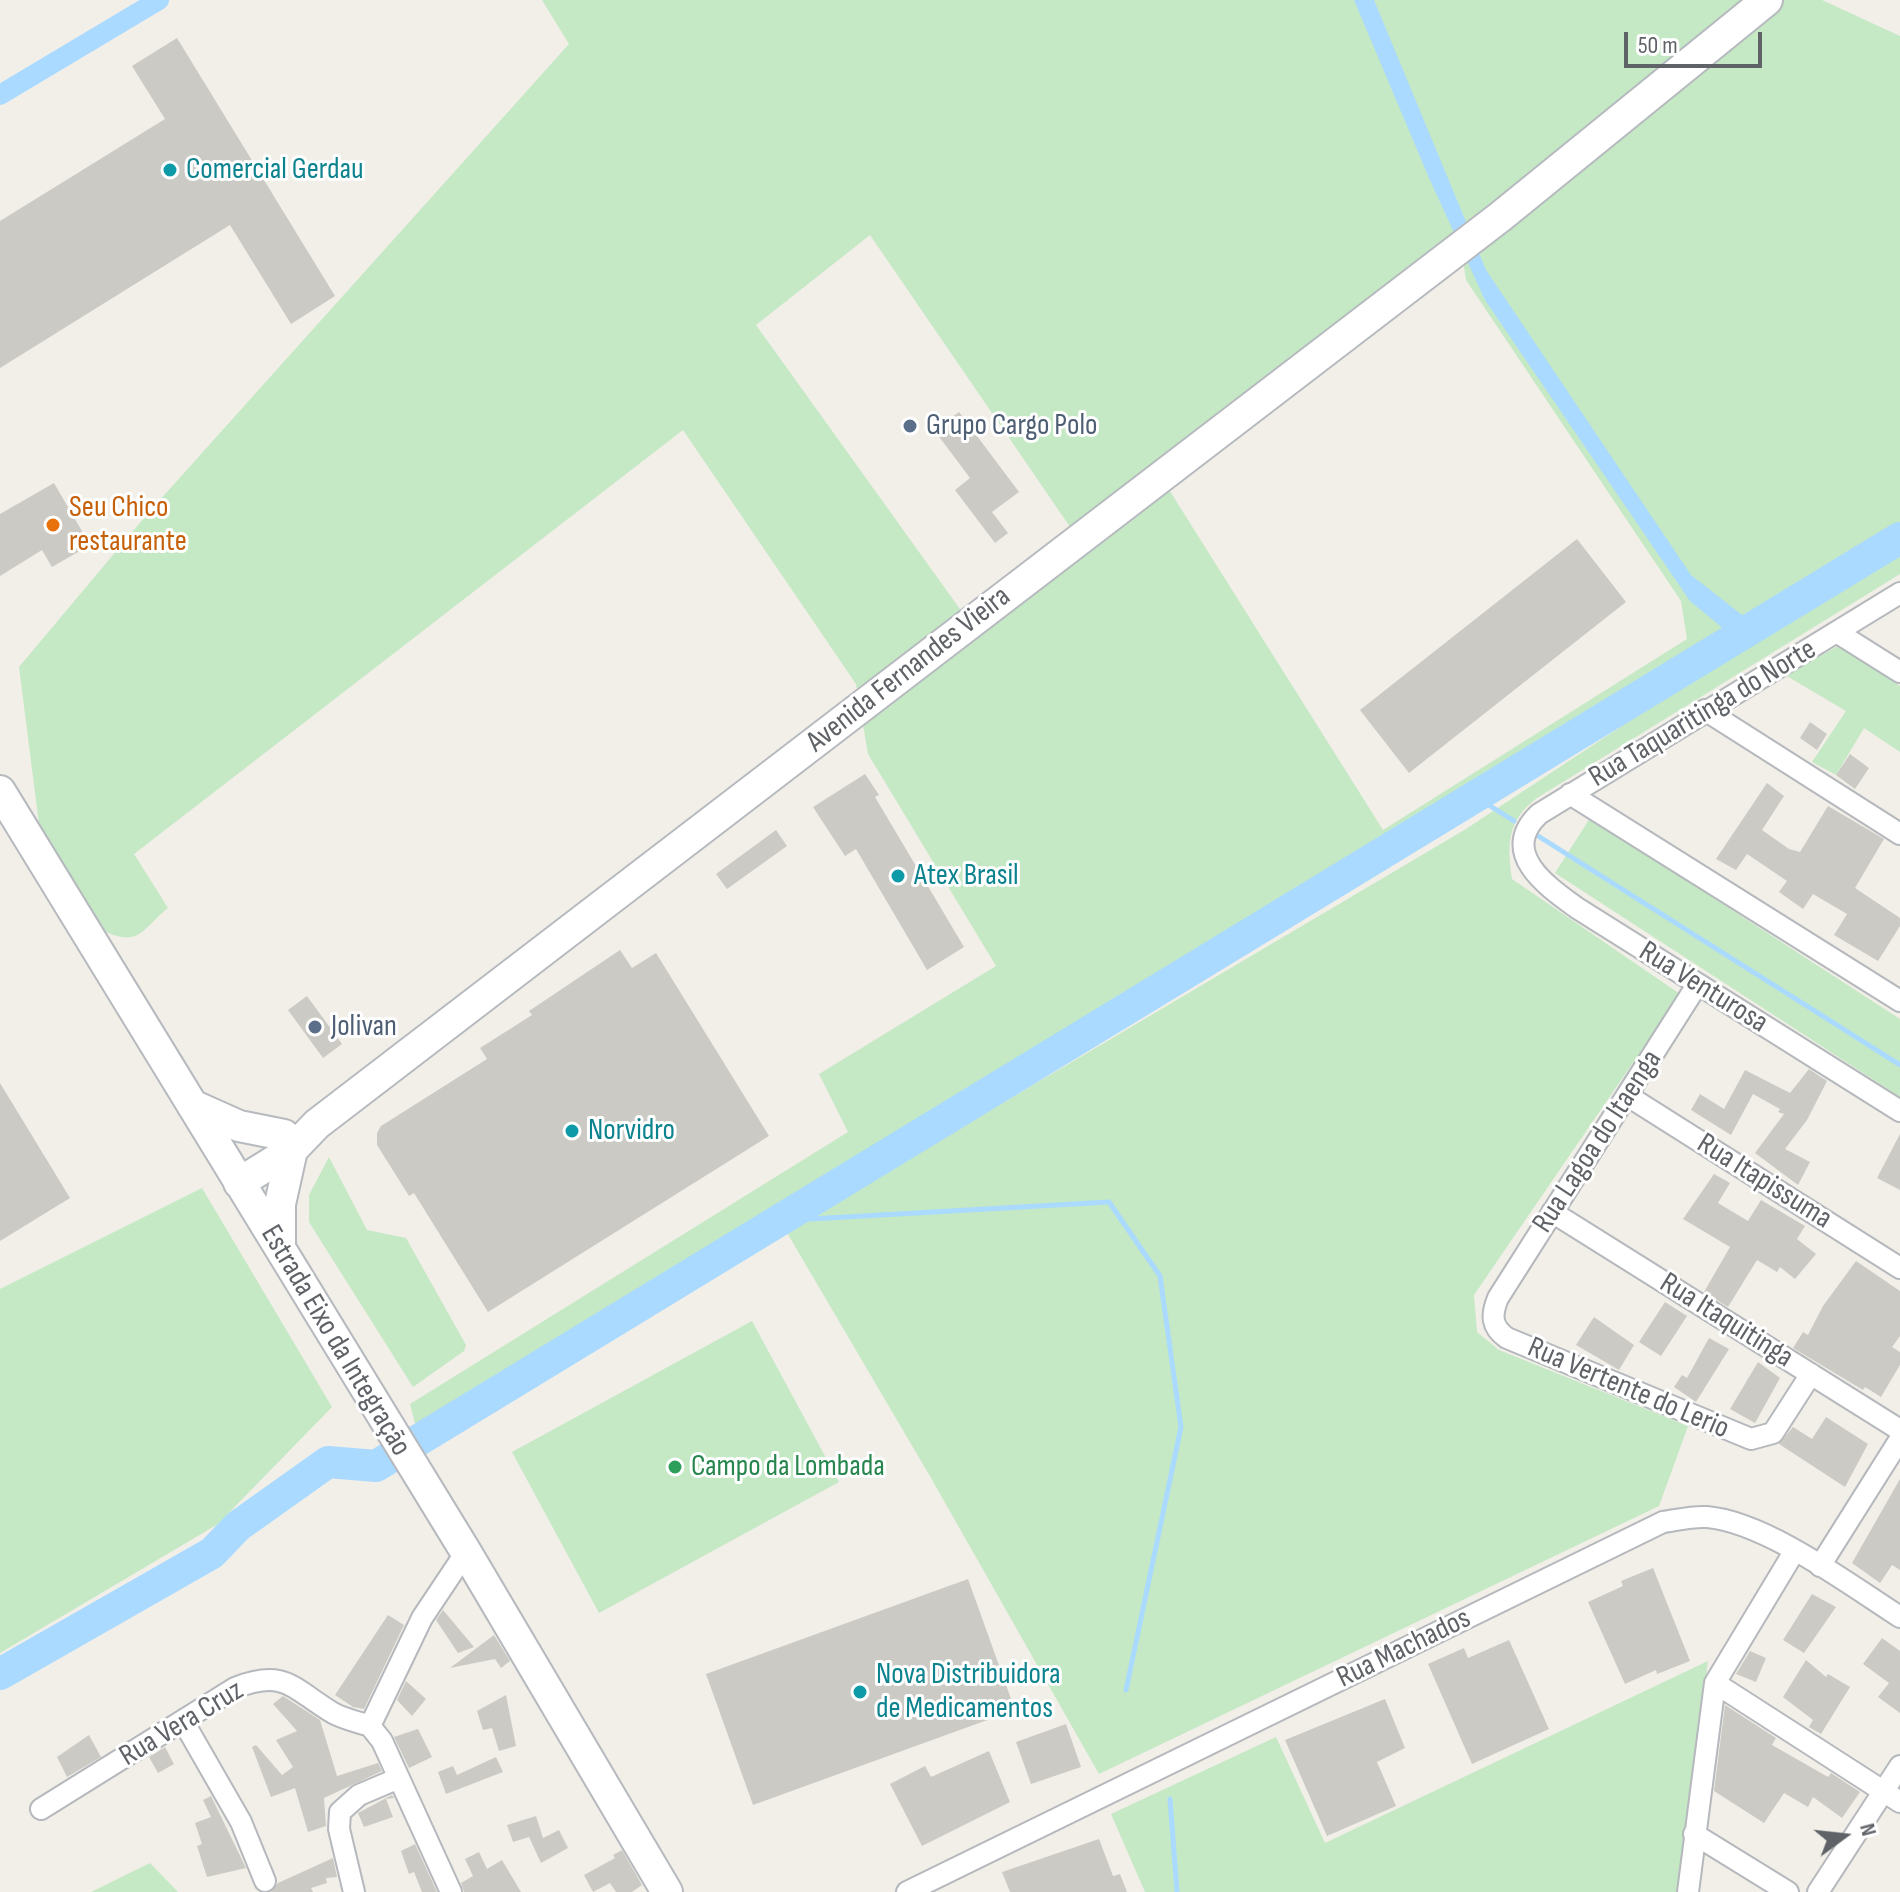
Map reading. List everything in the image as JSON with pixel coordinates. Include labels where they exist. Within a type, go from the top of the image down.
[{"type":"main road","name":"Avenida Fernandes Vieira","points":[[234,1176],[317,1124],[1500,217],[1767,0]]},
{"type":"main road","name":"Estrada Eixo da Integração","points":[[0,791],[466,1552],[667,1892]]},
{"type":"main road","points":[[192,1105],[239,1126],[288,1142],[280,1204],[280,1250]]},
{"type":"street","name":"Rua Taquaritinga do Norte","points":[[1526,849],[1532,821],[1570,794],[1900,593]]},
{"type":"street","points":[[1838,633],[1900,672]]},
{"type":"street","points":[[1705,710],[1900,834]]},
{"type":"street","points":[[1570,794],[1900,1001]]},
{"type":"street","name":"Rua Venturosa","points":[[1526,849],[1529,868],[1537,879],[1697,985],[1900,1111]]},
{"type":"street","name":"Rua Lagoa do Itaenga","points":[[1498,1298],[1697,985]]},
{"type":"street","name":"Rua Itapissuma","points":[[1628,1096],[1900,1268]]},
{"type":"street","name":"Rua Itaquitinga","points":[[1552,1212],[1900,1430]]},
{"type":"street","name":"Rua Vertente do Lerio","points":[[1498,1298],[1493,1312],[1494,1324],[1507,1338],[1751,1439],[1773,1433],[1811,1374]]},
{"type":"street","points":[[1820,1566],[1900,1439]]},
{"type":"street","name":"Rua Machados","points":[[907,1892],[1663,1522],[1690,1517],[1727,1521],[1759,1532],[1900,1617]]},
{"type":"street","points":[[451,1892],[399,1778],[370,1726],[422,1618],[466,1552]]},
{"type":"street","points":[[1688,1892],[1715,1683],[1794,1552]]},
{"type":"street","name":"Rua Vera Cruz","points":[[41,1809],[235,1688],[260,1679],[289,1683],[337,1715],[370,1726]]},
{"type":"street","points":[[1715,1683],[1891,1797]]},
{"type":"street","points":[[183,1721],[241,1822],[265,1881]]},
{"type":"street","points":[[1818,1892],[1891,1797],[1900,1766]]},
{"type":"street","points":[[354,1892],[339,1829],[340,1812],[359,1795],[399,1778]]},
{"type":"street","points":[[1694,1834],[1788,1892]]},
{"type":"green space","points":[[542,0],[1822,0],[1900,36],[1900,538],[419,1439],[410,1404],[848,1132],[819,1074],[996,966],[868,754],[856,684],[683,430],[134,854],[168,908],[140,933],[127,937],[106,932],[39,824],[19,667],[149,512],[569,44]],"holes":[[[870,235],[1079,540],[970,623],[756,325]],[[1461,248],[1466,280],[1681,601],[1687,639],[1383,830],[1161,477]]]},
{"type":"green space","points":[[1900,550],[1900,574],[1537,798],[1520,815],[1511,834],[1512,879],[1680,994],[1474,1295],[1477,1332],[1499,1350],[1688,1426],[1659,1506],[1099,1774],[786,1231],[1466,829],[1758,636]]},
{"type":"green space","points":[[1838,646],[1900,686],[1900,752],[1864,728],[1836,775],[1812,762],[1846,711],[1785,675]]},
{"type":"green space","points":[[1590,818],[1900,1019],[1900,1097],[1555,873]]},
{"type":"green space","points":[[329,1157],[367,1230],[406,1238],[466,1345],[464,1351],[413,1387],[309,1222],[309,1195]]},
{"type":"green space","points":[[202,1188],[332,1407],[218,1524],[0,1653],[0,1289]]},
{"type":"green space","name":"Campo da Lombada","points":[[752,1321],[839,1482],[599,1613],[512,1452]]},
{"type":"green space","points":[[1708,1661],[1677,1892],[1145,1892],[1111,1814],[1276,1737],[1325,1843]]},
{"type":"green space","points":[[150,1863],[178,1892],[91,1892]]},
{"type":"water","points":[[1354,0],[1374,0],[1486,270],[1691,575],[1756,626],[1736,639],[1690,601],[1485,300],[1429,178]]},
{"type":"building","name":"Comercial Gerdau","points":[[177,38],[335,296],[291,324],[230,225],[0,368],[0,221],[165,119],[132,66]]},
{"type":"building","points":[[959,412],[1019,492],[992,512],[1008,533],[995,543],[955,490],[970,478],[934,430]]},
{"type":"building","name":"Seu Chico restaurante","points":[[54,483],[90,545],[52,567],[42,550],[0,576],[0,514]]},
{"type":"building","points":[[1577,539],[1626,602],[1409,773],[1360,710]]},
{"type":"building","points":[[1810,722],[1827,734],[1817,750],[1800,738]]},
{"type":"building","points":[[1850,754],[1869,768],[1855,789],[1836,775]]},
{"type":"building","points":[[865,774],[879,795],[875,797],[964,947],[927,970],[856,849],[845,856],[813,807]]},
{"type":"building","points":[[1767,783],[1784,796],[1762,830],[1789,849],[1800,852],[1828,806],[1884,839],[1855,888],[1900,918],[1900,926],[1878,961],[1834,935],[1847,914],[1813,894],[1803,909],[1779,892],[1787,881],[1747,854],[1736,870],[1716,859]]},
{"type":"building","points":[[776,830],[787,846],[727,889],[716,874]]},
{"type":"building","name":"Norvidro","points":[[620,950],[632,968],[656,953],[769,1136],[488,1312],[414,1193],[409,1196],[377,1145],[377,1133],[381,1126],[487,1059],[480,1048],[532,1015],[529,1011]]},
{"type":"building","name":"Jolivan","points":[[307,996],[342,1044],[323,1058],[288,1010]]},
{"type":"building","points":[[1809,1069],[1827,1081],[1807,1120],[1785,1149],[1810,1162],[1798,1185],[1755,1153],[1784,1114],[1778,1112],[1780,1109],[1753,1094],[1731,1135],[1691,1110],[1700,1094],[1724,1109],[1745,1070],[1790,1093]]},
{"type":"building","points":[[0,1083],[70,1198],[0,1241]]},
{"type":"building","points":[[1900,1134],[1900,1190],[1877,1178]]},
{"type":"building","points":[[1714,1174],[1730,1183],[1718,1203],[1748,1221],[1761,1200],[1805,1226],[1797,1239],[1816,1254],[1795,1279],[1780,1267],[1777,1272],[1757,1260],[1728,1307],[1704,1292],[1730,1247],[1683,1219]]},
{"type":"building","points":[[1856,1261],[1900,1291],[1900,1336],[1892,1347],[1900,1352],[1900,1365],[1881,1397],[1865,1387],[1863,1390],[1793,1348],[1803,1332],[1808,1335],[1823,1306]]},
{"type":"building","points":[[1665,1302],[1687,1316],[1661,1356],[1639,1342]]},
{"type":"building","points":[[1594,1317],[1634,1345],[1619,1370],[1576,1345]]},
{"type":"building","points":[[1709,1338],[1729,1349],[1696,1402],[1674,1387],[1682,1375],[1687,1378]]},
{"type":"building","points":[[1758,1362],[1780,1378],[1755,1423],[1730,1409]]},
{"type":"building","points":[[1826,1417],[1868,1444],[1845,1487],[1779,1444],[1793,1427],[1812,1439]]},
{"type":"building","points":[[1900,1479],[1900,1570],[1892,1565],[1880,1583],[1852,1563]]},
{"type":"building","points":[[1653,1568],[1690,1661],[1657,1674],[1656,1670],[1625,1684],[1588,1602],[1623,1586],[1621,1581]]},
{"type":"building","name":"Nova Distribuidora de Medicamentos","points":[[968,1579],[1015,1710],[753,1805],[706,1674]]},
{"type":"building","points":[[1812,1594],[1836,1607],[1804,1653],[1783,1640]]},
{"type":"building","points":[[443,1610],[474,1647],[458,1653],[436,1620]]},
{"type":"building","points":[[388,1615],[404,1625],[364,1709],[353,1707],[335,1695]]},
{"type":"building","points":[[494,1635],[510,1661],[501,1668],[495,1659],[450,1668]]},
{"type":"building","points":[[1882,1638],[1900,1651],[1900,1713],[1878,1697],[1889,1683],[1863,1664]]},
{"type":"building","points":[[1509,1640],[1549,1729],[1472,1764],[1428,1664],[1464,1648],[1468,1658]]},
{"type":"building","points":[[1750,1651],[1766,1658],[1756,1682],[1736,1674]]},
{"type":"building","points":[[1806,1660],[1826,1677],[1828,1674],[1850,1687],[1821,1734],[1809,1727],[1813,1720],[1783,1697]]},
{"type":"building","points":[[406,1681],[426,1699],[412,1716],[397,1700]]},
{"type":"building","points":[[506,1695],[516,1746],[499,1751],[492,1728],[483,1730],[477,1711]]},
{"type":"building","points":[[283,1696],[320,1720],[337,1776],[378,1763],[382,1771],[324,1798],[326,1826],[308,1832],[295,1788],[271,1797],[252,1747],[256,1745],[282,1775],[293,1767],[276,1740],[297,1731],[273,1704]]},
{"type":"building","points":[[1385,1699],[1405,1748],[1377,1762],[1396,1806],[1327,1836],[1285,1740]]},
{"type":"building","points":[[1725,1705],[1776,1738],[1772,1745],[1828,1777],[1831,1773],[1860,1792],[1842,1818],[1813,1797],[1808,1807],[1784,1793],[1764,1823],[1714,1791]]},
{"type":"building","points":[[1066,1724],[1081,1767],[1031,1784],[1016,1742]]},
{"type":"building","points":[[418,1729],[432,1757],[409,1768],[394,1737]]},
{"type":"building","points":[[89,1735],[101,1757],[67,1777],[57,1757]]},
{"type":"building","points":[[165,1747],[174,1764],[158,1773],[149,1757]]},
{"type":"building","points":[[989,1751],[1010,1802],[922,1846],[890,1784],[925,1766],[931,1777]]},
{"type":"building","points":[[496,1757],[503,1772],[446,1794],[438,1772],[453,1766],[457,1775]]},
{"type":"building","points":[[392,1795],[394,1798],[386,1799],[393,1817],[364,1827],[358,1813]]},
{"type":"building","points":[[211,1796],[246,1868],[207,1877],[197,1846],[202,1844],[195,1823],[211,1817],[203,1800]]},
{"type":"building","points":[[536,1816],[543,1838],[559,1830],[568,1848],[541,1863],[529,1837],[513,1842],[507,1825]]},
{"type":"building","points":[[1099,1839],[1113,1876],[1120,1874],[1127,1892],[1010,1892],[1002,1872]]},
{"type":"building","points":[[415,1844],[437,1892],[422,1892],[414,1872],[409,1874],[401,1851]]},
{"type":"building","points":[[622,1850],[642,1885],[632,1892],[616,1892],[610,1883],[593,1892],[584,1875],[615,1858],[613,1855]]},
{"type":"building","points":[[479,1852],[487,1869],[502,1860],[521,1892],[464,1892],[461,1883],[473,1876],[465,1859]]},
{"type":"building","points":[[333,1858],[337,1877],[326,1878],[327,1883],[311,1888],[313,1892],[271,1892],[278,1883]]},
{"type":"waterway","points":[[0,95],[159,0]]},
{"type":"waterway","points":[[0,1674],[212,1553],[238,1526],[328,1462],[376,1466],[1900,538]]},
{"type":"waterway","points":[[1476,797],[1514,821]]},
{"type":"waterway","points":[[1535,834],[1900,1065]]},
{"type":"waterway","points":[[775,1221],[1109,1202],[1160,1276],[1181,1427],[1126,1690]]},
{"type":"waterway","points":[[1170,1799],[1177,1892]]},
{"type":"place","name":"Comercial Gerdau","points":[[170,170]]},
{"type":"place","name":"Grupo Cargo Polo","points":[[910,426]]},
{"type":"place","name":"Seu Chico restaurante","points":[[53,525]]},
{"type":"place","name":"Atex Brasil","points":[[898,876]]},
{"type":"place","name":"Jolivan","points":[[315,1027]]},
{"type":"place","name":"Norvidro","points":[[572,1131]]},
{"type":"place","name":"Campo da Lombada","points":[[675,1467]]},
{"type":"place","name":"Nova Distribuidora de Medicamentos","points":[[860,1692]]}]
